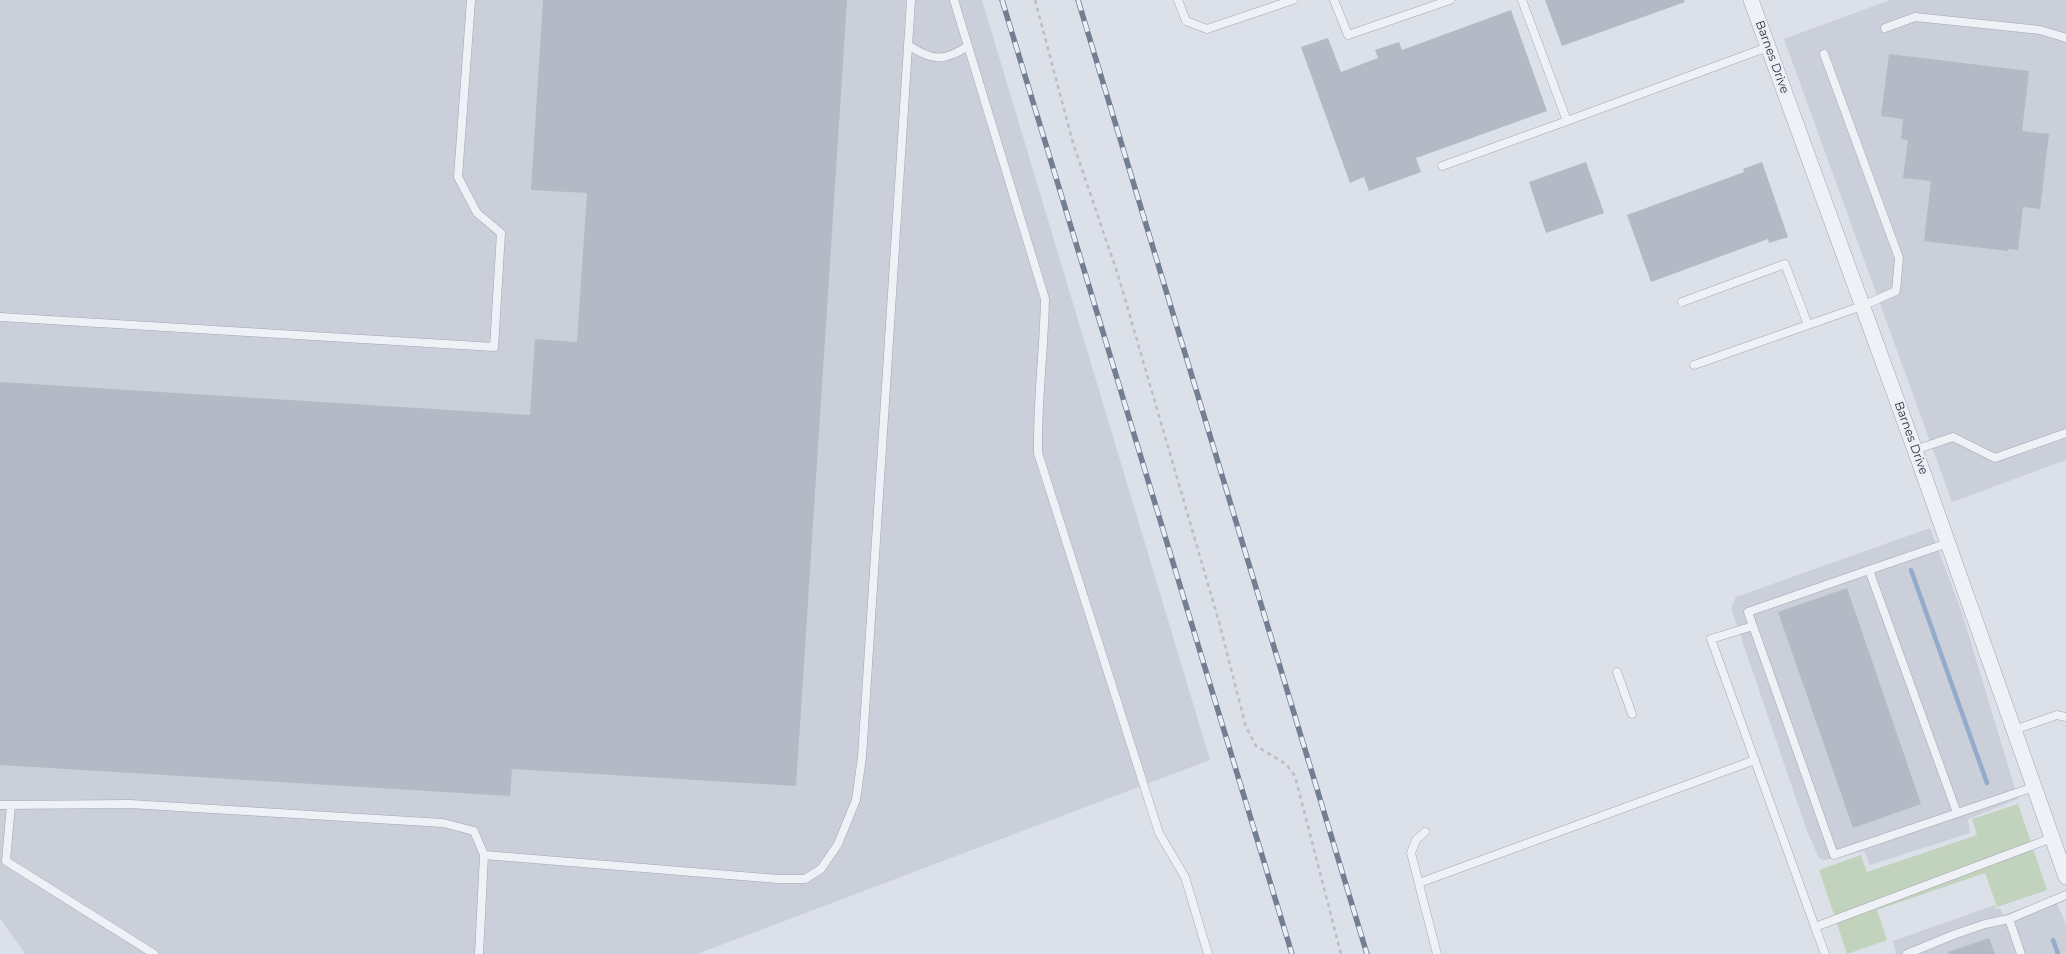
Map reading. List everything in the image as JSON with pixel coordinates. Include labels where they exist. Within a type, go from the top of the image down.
[{"type":"street","name":"Barnes Drive","points":[[1751,0],[1915,450],[2066,877]]},
{"type":"lane","points":[[0,317],[494,347],[501,233],[477,213],[458,177],[471,0]]},
{"type":"lane","points":[[484,855],[805,879],[821,869],[838,844],[856,800],[862,757],[911,0]]},
{"type":"lane","points":[[954,0],[1045,299],[1045,327],[1037,414],[1038,453],[1159,834],[1185,877],[1208,954]]},
{"type":"lane","points":[[1178,0],[1186,21],[1207,29],[1293,0]]},
{"type":"lane","points":[[1334,0],[1348,35],[1450,0]]},
{"type":"lane","points":[[1522,0],[1567,121]]},
{"type":"lane","points":[[1885,28],[1915,17],[2040,30],[2066,38]]},
{"type":"lane","points":[[908,45],[923,54],[941,59],[955,54],[968,46]]},
{"type":"lane","points":[[1442,166],[1768,47]]},
{"type":"lane","points":[[1694,364],[1862,306],[1896,291],[1899,258],[1824,54]]},
{"type":"lane","points":[[1682,302],[1785,264],[1808,325]]},
{"type":"lane","points":[[1915,450],[1954,437],[1995,458],[2066,433]]},
{"type":"lane","points":[[1948,544],[1748,612],[1834,855],[2034,787]]},
{"type":"lane","points":[[1869,570],[1957,813]]},
{"type":"lane","points":[[1754,626],[1711,639],[1825,954]]},
{"type":"lane","points":[[1617,672],[1632,714]]},
{"type":"lane","points":[[2014,730],[2057,715],[2066,716]]},
{"type":"lane","points":[[1419,883],[1755,760]]},
{"type":"lane","points":[[0,805],[138,805],[444,823],[474,831],[484,855],[479,954]]},
{"type":"lane","points":[[10,805],[6,861],[154,954]]},
{"type":"lane","points":[[1425,832],[1416,840],[1411,853],[1437,954]]},
{"type":"lane","points":[[1815,927],[2052,838]]},
{"type":"lane","points":[[1907,954],[1969,929],[2009,919],[2066,895]]},
{"type":"lane","points":[[2009,919],[2022,954]]},
{"type":"path","points":[[1034,0],[1073,143],[1126,304],[1218,622],[1246,726],[1256,746],[1286,764],[1295,776],[1341,954]]},
{"type":"shaded area","points":[[0,0],[982,0],[1210,760],[697,954],[25,954],[0,918]]},
{"type":"shaded area","points":[[1890,0],[2066,0],[2066,460],[1952,502],[1784,39]]},
{"type":"shaded area","points":[[1930,528],[1962,613],[2018,799],[1968,819],[1970,833],[1870,865],[1864,851],[1825,860],[1819,858],[1807,831],[1731,608],[1736,597]]},
{"type":"shaded area","points":[[2054,897],[2066,924],[2066,954],[1894,954],[1896,953],[1893,941],[1995,905],[1996,909],[2000,908],[2003,915]]},
{"type":"green space","points":[[2018,804],[2047,890],[1997,907],[1985,873],[1877,910],[1887,940],[1847,954],[1819,870],[1861,855],[1867,872],[1977,835],[1972,819]]},
{"type":"building","points":[[543,0],[847,0],[796,786],[512,769],[510,796],[0,765],[0,382],[530,415],[535,339],[577,342],[587,193],[531,190]]},
{"type":"building","points":[[1545,0],[1684,0],[1685,2],[1562,46]]},
{"type":"building","points":[[1511,10],[1547,111],[1416,158],[1421,172],[1369,191],[1364,177],[1350,183],[1301,47],[1328,38],[1341,72],[1378,58],[1375,50],[1399,42],[1402,50]]},
{"type":"building","points":[[1889,54],[2029,71],[2022,131],[2049,134],[2040,209],[2023,207],[2018,250],[2008,249],[2008,251],[1924,241],[1931,181],[1903,178],[1908,140],[1901,139],[1903,119],[1881,116]]},
{"type":"building","points":[[1586,162],[1604,213],[1546,233],[1529,182]]},
{"type":"building","points":[[1762,162],[1788,237],[1769,243],[1768,239],[1651,282],[1627,215],[1744,172],[1743,169]]},
{"type":"building","points":[[1847,588],[1921,804],[1853,828],[1778,612]]},
{"type":"building","points":[[1989,938],[1995,954],[1949,954],[1948,952]]},
{"type":"waterway","points":[[1911,570],[1987,783]]},
{"type":"waterway","points":[[2053,940],[2058,954]]},
{"type":"railway","points":[[1002,0],[1292,954]]},
{"type":"railway","points":[[1078,0],[1367,954]]}]
